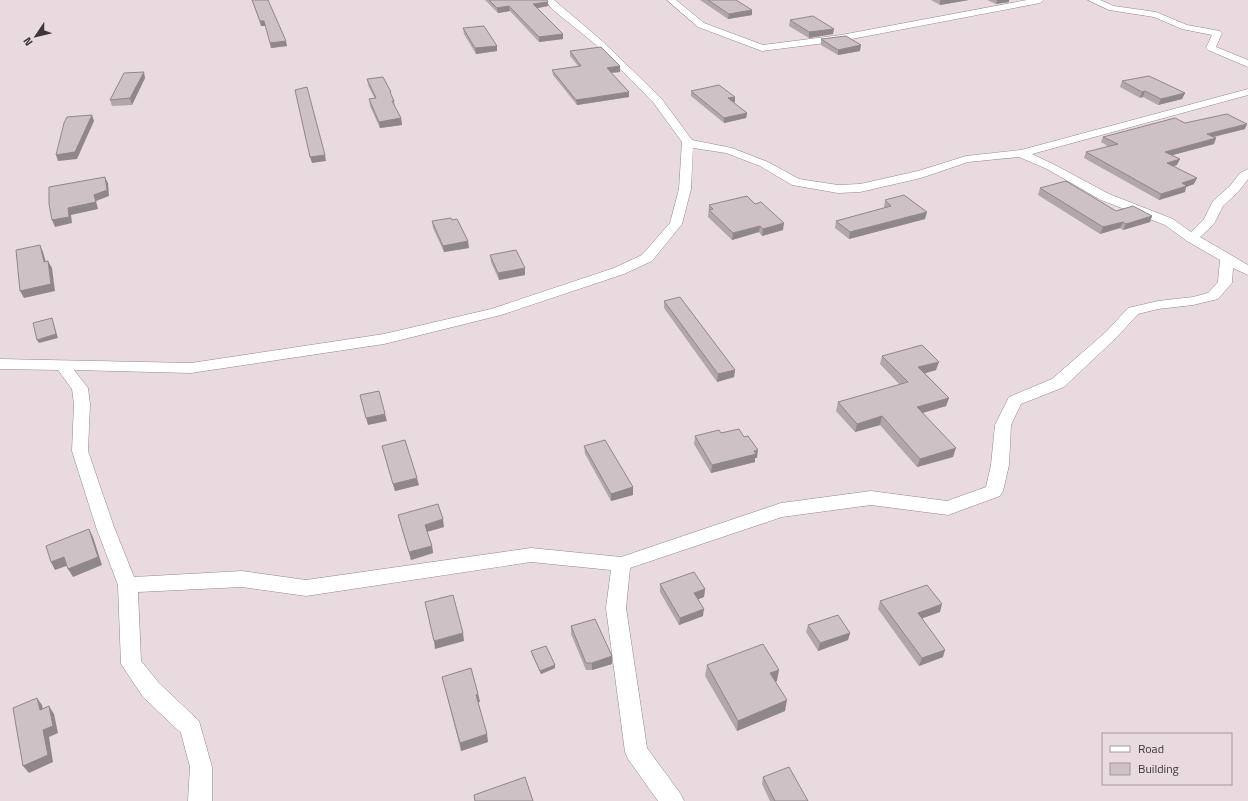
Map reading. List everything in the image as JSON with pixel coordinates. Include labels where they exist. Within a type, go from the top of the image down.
[{"type":"street","points":[[549,0],[555,7],[598,42],[657,100],[688,142],[696,146],[728,150],[764,164],[796,182],[838,189],[860,188],[906,177],[966,159],[1021,153],[1248,92]]},
{"type":"street","points":[[671,0],[701,25],[762,48],[841,38],[1040,0]]},
{"type":"street","points":[[1092,0],[1112,8],[1156,15],[1185,27],[1217,33],[1211,48],[1248,64]]},
{"type":"street","points":[[0,364],[191,368],[384,339],[496,312],[619,271],[647,258],[676,224],[685,189],[688,142]]},
{"type":"street","points":[[1021,153],[1051,167],[1105,197],[1169,222],[1192,238],[1248,271]]},
{"type":"street","points":[[1192,238],[1210,222],[1217,204],[1234,189],[1244,176],[1248,174]]},
{"type":"street","points":[[128,585],[242,579],[306,588],[531,555],[621,564],[780,510],[871,498],[948,508],[994,491],[1000,465],[1003,425],[1015,401],[1058,383],[1112,334],[1133,311],[1158,305],[1194,301],[1213,296],[1225,283],[1227,259]]},
{"type":"street","points":[[62,365],[80,388],[82,404],[80,451],[105,527],[128,585],[131,664],[151,690],[191,728],[201,767],[200,801]]},
{"type":"street","points":[[621,564],[616,608],[636,752],[672,801]]},
{"type":"building","points":[[252,0],[268,0],[286,41],[270,43],[264,21],[260,21]]},
{"type":"building","points":[[489,0],[547,0],[548,2],[533,4],[563,34],[539,37],[509,6],[497,8]]},
{"type":"building","points":[[708,0],[736,0],[752,10],[729,14]]},
{"type":"building","points":[[813,16],[834,29],[809,32],[790,20]]},
{"type":"building","points":[[484,26],[497,46],[475,48],[463,28]]},
{"type":"building","points":[[846,36],[861,45],[838,50],[821,39]]},
{"type":"building","points":[[601,47],[620,66],[607,68],[629,92],[576,100],[552,70],[581,66],[570,51]]},
{"type":"building","points":[[144,72],[130,98],[110,100],[124,73]]},
{"type":"building","points":[[1149,76],[1185,93],[1161,99],[1145,91],[1142,92],[1122,81]]},
{"type":"building","points":[[383,77],[391,92],[394,101],[392,101],[401,118],[379,122],[369,99],[376,98],[367,79]]},
{"type":"building","points":[[719,85],[735,97],[728,98],[747,113],[724,118],[691,91]]},
{"type":"building","points":[[307,87],[325,155],[310,157],[295,90]]},
{"type":"building","points":[[1227,114],[1247,124],[1207,134],[1216,138],[1165,152],[1180,159],[1167,163],[1197,178],[1182,183],[1187,186],[1161,194],[1086,152],[1118,144],[1103,137],[1175,118],[1185,123]]},
{"type":"building","points":[[92,115],[75,152],[56,155],[64,123],[67,117]]},
{"type":"building","points":[[105,177],[107,190],[94,195],[96,202],[68,208],[69,217],[52,220],[49,204],[49,187]]},
{"type":"building","points":[[1066,181],[1116,211],[1133,206],[1152,216],[1126,224],[1123,222],[1103,227],[1040,188]]},
{"type":"building","points":[[904,195],[927,212],[850,232],[836,221],[891,206],[885,200]]},
{"type":"building","points":[[747,196],[755,204],[761,202],[784,223],[763,229],[760,226],[733,233],[709,210],[713,209],[709,205]]},
{"type":"building","points":[[451,218],[452,220],[457,219],[468,241],[443,246],[432,221]]},
{"type":"building","points":[[40,245],[44,262],[48,261],[51,284],[20,291],[16,250]]},
{"type":"building","points":[[516,250],[525,268],[498,273],[490,255]]},
{"type":"building","points":[[680,297],[735,370],[718,374],[664,301]]},
{"type":"building","points":[[52,318],[56,334],[37,340],[33,323]]},
{"type":"building","points":[[922,345],[939,362],[918,367],[949,398],[917,407],[956,448],[920,459],[882,416],[857,424],[838,402],[908,382],[882,356]]},
{"type":"building","points":[[379,391],[385,414],[366,418],[360,395]]},
{"type":"building","points":[[739,429],[744,437],[748,436],[758,450],[754,451],[756,454],[712,465],[695,436],[719,430],[721,433]]},
{"type":"building","points":[[405,440],[417,478],[393,484],[382,446]]},
{"type":"building","points":[[605,440],[633,487],[611,494],[584,446]]},
{"type":"building","points":[[438,504],[443,519],[425,525],[432,546],[409,552],[398,515]]},
{"type":"building","points":[[89,529],[98,557],[68,569],[64,557],[51,562],[46,546]]},
{"type":"building","points":[[694,572],[705,589],[694,593],[704,609],[680,618],[660,584]]},
{"type":"building","points":[[927,585],[942,604],[918,613],[945,650],[922,658],[880,601]]},
{"type":"building","points":[[453,595],[463,633],[434,641],[425,602]]},
{"type":"building","points":[[838,615],[850,633],[820,643],[808,625]]},
{"type":"building","points":[[595,619],[612,656],[592,663],[586,663],[571,626]]},
{"type":"building","points":[[763,644],[779,670],[770,673],[787,700],[738,721],[707,665]]},
{"type":"building","points":[[546,646],[555,665],[540,671],[531,651]]},
{"type":"building","points":[[471,668],[478,694],[476,695],[487,734],[460,743],[442,677]]},
{"type":"building","points":[[37,698],[40,710],[49,706],[53,726],[43,730],[48,755],[23,766],[13,708]]},
{"type":"building","points":[[789,767],[808,801],[775,801],[763,777]]},
{"type":"building","points":[[525,777],[533,801],[475,801],[474,795]]}]
